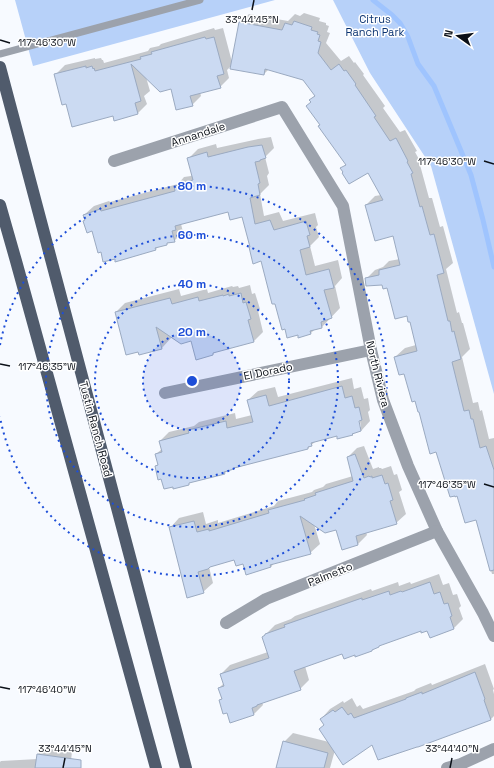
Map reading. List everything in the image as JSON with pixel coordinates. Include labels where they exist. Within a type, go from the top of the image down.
[{"type":"main road","name":"Tustin Ranch Road","points":[[0,67],[186,768]]},
{"type":"main road","points":[[0,205],[156,768]]},
{"type":"street","name":"Annandale","points":[[114,161],[282,107]]},
{"type":"street","name":"North Riviera","points":[[282,107],[343,206],[371,350],[383,400],[408,466],[438,531],[494,636]]},
{"type":"street","name":"El Dorado","points":[[165,393],[371,350]]},
{"type":"street","name":"Palmetto","points":[[226,623],[266,599],[438,531]]},
{"type":"street","points":[[447,768],[462,766],[494,749]]},
{"type":"lane","points":[[0,54],[200,0]]},
{"type":"green space","points":[[15,0],[275,0],[33,66]]},
{"type":"green space","name":"Citrus Ranch Park","points":[[333,0],[494,0],[494,394],[431,166],[370,73]]},
{"type":"building","points":[[294,21],[312,27],[311,30],[318,32],[317,34],[320,35],[318,41],[321,42],[318,53],[331,70],[339,64],[344,71],[346,70],[376,116],[374,117],[390,141],[396,138],[413,173],[411,174],[420,207],[422,206],[430,235],[434,234],[444,273],[437,275],[448,321],[450,321],[452,332],[454,331],[461,359],[452,362],[464,411],[469,410],[471,419],[473,419],[480,448],[486,446],[494,470],[494,570],[490,571],[476,520],[465,523],[457,496],[450,497],[436,452],[430,454],[419,412],[415,401],[412,402],[404,374],[399,375],[394,357],[417,351],[410,322],[408,322],[407,316],[395,319],[387,288],[383,289],[382,285],[366,286],[365,278],[379,275],[379,270],[400,265],[393,236],[375,241],[365,205],[383,200],[368,173],[349,184],[340,168],[346,165],[318,126],[320,125],[306,106],[311,102],[309,100],[315,96],[303,80],[265,69],[264,75],[230,69],[239,22],[282,30],[285,23],[292,25]]},
{"type":"building","points":[[205,37],[206,39],[214,37],[224,74],[217,76],[221,88],[190,96],[193,106],[176,110],[171,89],[160,92],[131,64],[141,101],[135,103],[138,114],[114,121],[113,116],[72,127],[66,104],[62,105],[54,74],[86,66],[86,68],[92,66],[95,71],[141,59],[140,57],[152,54],[151,52]]},
{"type":"building","points":[[262,145],[266,158],[255,162],[260,183],[258,184],[260,195],[250,198],[255,224],[270,220],[274,230],[306,221],[310,235],[307,236],[310,247],[300,250],[306,275],[329,269],[334,288],[324,290],[332,318],[321,322],[322,328],[310,331],[311,334],[298,338],[298,335],[287,338],[285,329],[282,330],[275,304],[272,304],[261,261],[253,264],[242,217],[230,220],[228,212],[175,226],[176,230],[172,231],[175,242],[167,243],[167,245],[155,248],[156,250],[115,262],[115,259],[103,262],[101,252],[98,253],[92,231],[87,233],[83,221],[85,220],[83,215],[100,209],[101,211],[175,191],[174,186],[193,180],[187,158],[207,152],[208,157]]},
{"type":"building","points":[[241,293],[243,303],[246,302],[251,319],[248,320],[254,342],[213,353],[213,355],[196,360],[191,341],[181,344],[156,327],[162,349],[139,355],[138,352],[126,355],[115,312],[170,298],[172,304],[198,297],[199,301],[223,295],[229,294],[229,296]]},
{"type":"building","points":[[342,386],[345,398],[352,396],[355,408],[359,407],[362,420],[359,421],[361,431],[352,434],[353,435],[337,439],[337,436],[311,443],[312,446],[308,447],[308,449],[234,468],[224,472],[225,474],[189,483],[189,485],[173,489],[173,487],[164,489],[161,479],[158,480],[155,466],[158,465],[155,454],[162,452],[159,441],[189,433],[188,430],[226,421],[227,428],[253,422],[247,400],[266,395],[269,406]]},
{"type":"building","points":[[355,454],[364,478],[372,476],[372,478],[382,475],[385,484],[388,483],[393,500],[390,501],[397,524],[356,536],[358,545],[342,550],[336,530],[325,533],[300,516],[311,554],[270,565],[271,567],[246,575],[243,564],[236,566],[234,560],[210,567],[198,572],[204,593],[187,598],[169,527],[194,521],[197,532],[209,529],[209,531],[269,513],[268,510],[305,500],[304,499],[316,495],[315,493],[353,481],[347,457]]},
{"type":"building","points":[[430,582],[434,594],[440,592],[444,604],[448,603],[454,629],[430,638],[427,631],[421,633],[421,631],[379,646],[372,651],[355,657],[355,655],[344,659],[342,654],[294,671],[301,690],[257,705],[252,708],[254,715],[230,723],[227,713],[223,714],[219,700],[222,699],[218,688],[224,686],[220,674],[269,658],[262,637],[265,634],[285,627],[284,625],[362,598],[362,600],[389,591],[390,595]]},
{"type":"building","points":[[475,672],[491,720],[418,747],[378,760],[372,745],[343,765],[319,729],[324,725],[320,719],[333,710],[335,712],[342,707],[348,715],[351,713],[354,718],[422,692],[422,694]]},
{"type":"building","points":[[283,741],[328,753],[324,768],[276,768]]},
{"type":"building","points":[[37,754],[81,760],[81,768],[35,768]]},
{"type":"waterway","points":[[373,0],[400,23],[408,37],[418,64],[434,86],[471,175],[494,267]]}]
